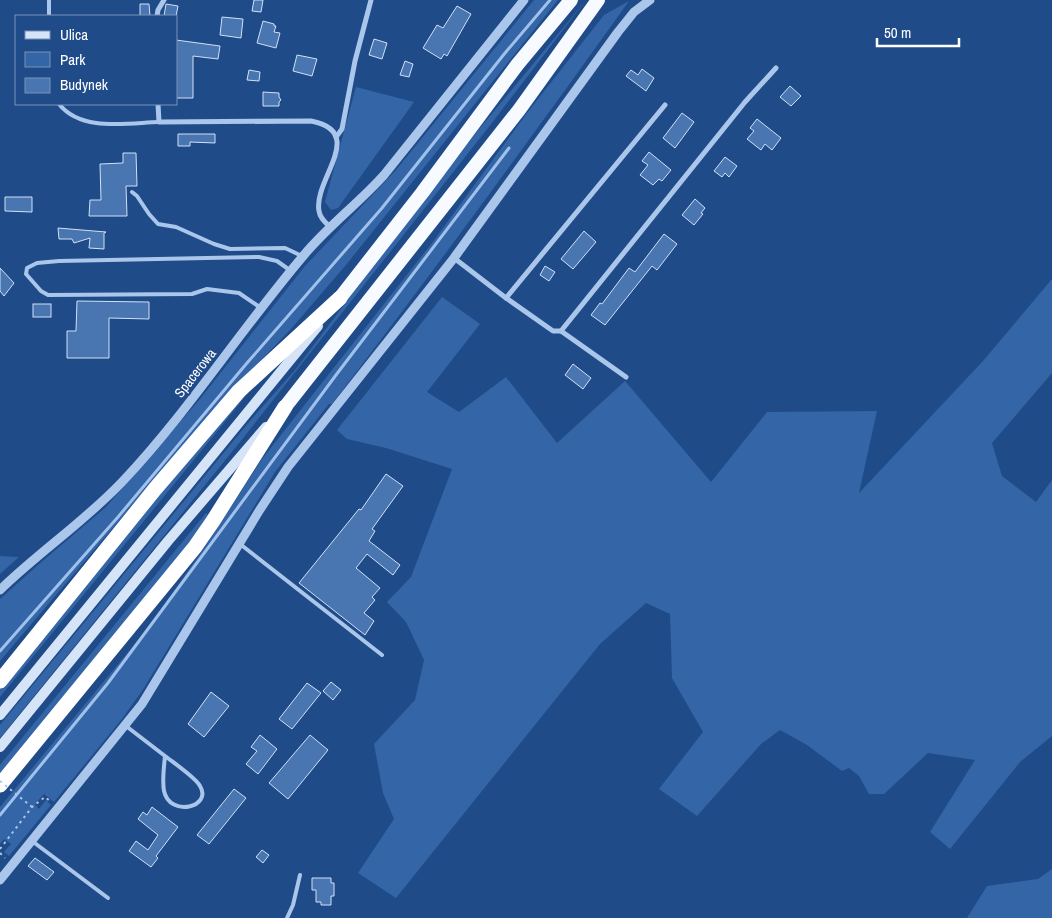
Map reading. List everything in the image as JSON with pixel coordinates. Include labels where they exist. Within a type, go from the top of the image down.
[{"type":"highway","points":[[0,680],[155,489],[239,391],[340,298],[422,193],[517,65],[571,0]]},
{"type":"highway","points":[[0,786],[195,547],[213,522],[284,408],[519,110],[598,0]]},
{"type":"main road","points":[[0,715],[340,298]]},
{"type":"main road","points":[[0,747],[168,542],[252,442],[284,408]]},
{"type":"street","points":[[157,15],[164,0]]},
{"type":"street","points":[[336,137],[342,129],[355,61],[372,0]]},
{"type":"street","name":"Spacerowa","points":[[0,590],[121,483],[172,425],[302,256],[384,174],[524,0]]},
{"type":"street","points":[[0,880],[126,726],[154,688],[288,468],[454,258],[618,32],[634,12],[650,0]]},
{"type":"street","points":[[561,331],[745,102],[776,68]]},
{"type":"street","points":[[158,105],[159,122],[310,121],[331,128],[336,137],[335,156],[319,204],[321,218],[330,227]]},
{"type":"street","points":[[506,298],[665,105]]},
{"type":"street","points":[[454,258],[553,331],[561,331],[626,377]]},
{"type":"lane","points":[[49,0],[49,15]]},
{"type":"lane","points":[[60,105],[72,116],[83,121],[95,123],[159,122]]},
{"type":"lane","points":[[132,192],[158,224],[176,227],[230,249],[284,248],[302,256]]},
{"type":"lane","points":[[262,309],[239,293],[207,289],[192,294],[48,295],[41,291],[26,274],[27,268],[37,263],[59,261],[259,257],[277,261],[291,270]]},
{"type":"lane","points":[[240,544],[382,655]]},
{"type":"lane","points":[[126,726],[165,756],[200,785],[203,792],[200,800],[190,807],[178,806],[168,800],[164,791],[165,756]]},
{"type":"lane","points":[[32,841],[108,898]]},
{"type":"lane","points":[[287,918],[293,905],[300,875]]},
{"type":"path","points":[[0,781],[32,807]]},
{"type":"path","points":[[0,849],[32,807],[45,797]]},
{"type":"green space","points":[[534,0],[558,0],[346,265],[291,329],[214,409],[0,661],[0,599],[106,507],[200,399],[305,266],[396,170]]},
{"type":"green space","points":[[586,0],[488,128],[244,437],[0,738],[0,725],[249,422],[295,370],[480,128]]},
{"type":"green space","points":[[629,1],[519,153],[332,404],[329,404],[275,472],[144,688],[122,719],[54,802],[44,794],[35,804],[39,809],[46,800],[51,805],[9,856],[4,852],[11,844],[4,839],[0,844],[0,807],[148,628],[209,541],[262,459],[432,243],[527,113],[604,15]]},
{"type":"green space","points":[[356,87],[414,102],[338,208],[331,210],[325,202]]},
{"type":"green space","points":[[1052,279],[1052,373],[992,443],[1002,476],[1036,502],[1052,480],[1052,736],[1020,762],[950,849],[930,832],[975,760],[928,753],[884,794],[869,794],[859,776],[849,768],[842,771],[807,745],[780,730],[761,744],[697,816],[659,789],[703,732],[672,678],[670,614],[646,603],[600,644],[396,898],[358,873],[394,819],[383,793],[374,744],[415,700],[424,660],[406,622],[387,602],[411,577],[452,469],[386,448],[347,439],[337,430],[442,297],[480,324],[427,392],[459,412],[506,377],[557,443],[625,381],[711,482],[767,412],[877,411],[859,493],[983,361]]},
{"type":"green space","points":[[256,383],[0,697],[0,687],[156,496]]},
{"type":"green space","points":[[206,513],[210,517],[0,776],[0,765]]},
{"type":"green space","points":[[0,556],[19,557],[0,574]]},
{"type":"green space","points":[[1052,869],[1052,918],[967,918],[987,886],[1038,879]]},
{"type":"building","points":[[254,0],[263,0],[261,12],[252,11]]},
{"type":"building","points":[[140,4],[149,4],[150,15],[140,15]]},
{"type":"building","points":[[166,4],[178,6],[176,15],[164,15]]},
{"type":"building","points":[[457,6],[471,14],[447,56],[444,54],[441,59],[423,48],[437,25],[443,28]]},
{"type":"building","points":[[222,17],[243,19],[241,38],[220,35]]},
{"type":"building","points":[[263,21],[274,24],[276,26],[274,32],[280,33],[276,48],[257,43]]},
{"type":"building","points":[[374,39],[387,43],[382,59],[369,55]]},
{"type":"building","points":[[178,40],[220,46],[218,59],[193,56],[193,98],[178,98]]},
{"type":"building","points":[[297,55],[317,59],[312,76],[293,71]]},
{"type":"building","points":[[405,61],[413,64],[409,77],[400,75]]},
{"type":"building","points":[[642,69],[654,78],[646,91],[626,76],[631,70],[638,75]]},
{"type":"building","points":[[249,70],[260,72],[259,81],[247,80]]},
{"type":"building","points":[[790,86],[801,96],[791,106],[780,97]]},
{"type":"building","points":[[263,92],[279,93],[281,100],[279,106],[263,106]]},
{"type":"building","points":[[682,113],[694,122],[675,148],[663,138]]},
{"type":"building","points":[[757,119],[781,138],[772,150],[765,144],[761,150],[747,139],[754,131],[750,128]]},
{"type":"building","points":[[178,134],[215,134],[215,143],[190,142],[190,146],[178,146]]},
{"type":"building","points":[[649,152],[671,170],[662,181],[659,179],[653,185],[640,175],[648,165],[642,161]]},
{"type":"building","points":[[123,153],[136,153],[137,186],[126,186],[127,216],[89,216],[90,200],[101,200],[100,164],[123,163]]},
{"type":"building","points":[[725,157],[737,166],[729,177],[725,173],[722,177],[714,171]]},
{"type":"building","points":[[5,197],[32,197],[32,212],[5,211]]},
{"type":"building","points":[[695,199],[705,208],[701,213],[703,214],[694,225],[682,215]]},
{"type":"building","points":[[58,228],[106,232],[104,233],[104,249],[89,248],[90,238],[74,243],[72,239],[59,239]]},
{"type":"building","points":[[584,231],[596,242],[573,269],[561,259]]},
{"type":"building","points":[[664,234],[677,244],[657,270],[652,266],[605,325],[591,315],[600,303],[602,304],[629,268],[635,272]]},
{"type":"building","points":[[545,266],[555,272],[549,281],[540,275]]},
{"type":"building","points":[[0,268],[14,283],[4,296],[0,291]]},
{"type":"building","points":[[77,301],[149,302],[149,319],[109,318],[109,358],[67,358],[67,331],[76,331]]},
{"type":"building","points":[[33,304],[51,304],[51,317],[33,317]]},
{"type":"building","points":[[573,364],[591,378],[583,389],[565,375]]},
{"type":"building","points":[[386,474],[403,486],[372,529],[375,531],[369,541],[400,565],[393,575],[367,554],[356,568],[380,588],[372,597],[375,600],[364,613],[374,621],[365,635],[299,583],[359,509],[361,510]]},
{"type":"building","points":[[331,682],[341,690],[333,700],[323,691]]},
{"type":"building","points":[[307,683],[321,693],[292,729],[279,719]]},
{"type":"building","points":[[211,692],[229,706],[204,737],[188,724]]},
{"type":"building","points":[[260,735],[277,749],[258,774],[246,764],[257,751],[251,747]]},
{"type":"building","points":[[310,735],[328,750],[288,799],[269,783]]},
{"type":"building","points":[[234,789],[246,798],[209,844],[197,835]]},
{"type":"building","points":[[152,807],[178,827],[156,856],[158,858],[151,867],[129,851],[136,841],[148,850],[158,835],[138,819],[143,812],[147,815]]},
{"type":"building","points":[[262,850],[269,855],[263,863],[256,857]]},
{"type":"building","points":[[35,858],[54,872],[47,880],[28,866]]},
{"type":"building","points":[[312,878],[331,878],[331,883],[334,883],[334,896],[331,896],[331,905],[321,905],[321,902],[316,902],[316,890],[312,890]]},
{"type":"waterway","points":[[0,651],[118,517],[247,363],[382,208],[505,53],[550,0]]},
{"type":"waterway","points":[[0,815],[108,683],[336,375],[509,148]]}]
